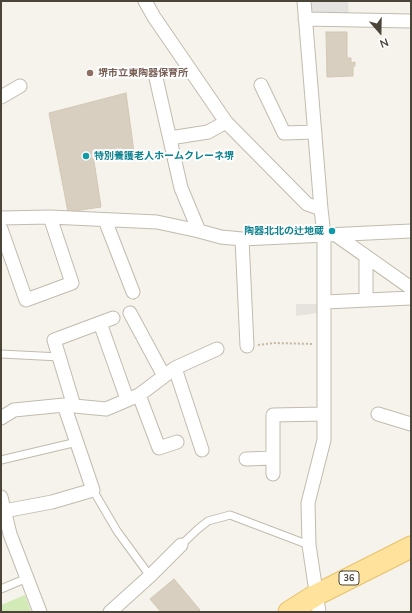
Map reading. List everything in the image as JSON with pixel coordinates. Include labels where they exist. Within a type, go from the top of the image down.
[{"type":"main road","name":"36","points":[[289,612],[317,603],[411,548]]},
{"type":"street","points":[[145,1],[154,18],[226,122],[307,204],[321,209]]},
{"type":"street","points":[[304,1],[321,209],[330,235],[324,302],[324,440],[308,504],[309,545],[317,603]]},
{"type":"street","points":[[305,19],[411,21]]},
{"type":"street","points":[[156,78],[181,188],[199,230]]},
{"type":"street","points":[[261,85],[284,134],[315,132]]},
{"type":"street","points":[[1,97],[20,86]]},
{"type":"street","points":[[170,138],[208,132],[226,122]]},
{"type":"street","points":[[1,218],[50,217],[157,222],[199,230],[221,237],[242,239],[411,231]]},
{"type":"street","points":[[1,229],[26,300],[72,283],[50,217]]},
{"type":"street","points":[[104,220],[133,292]]},
{"type":"street","points":[[330,235],[366,256],[411,288]]},
{"type":"street","points":[[242,239],[247,346]]},
{"type":"street","points":[[366,256],[366,300]]},
{"type":"street","points":[[324,302],[410,298]]},
{"type":"street","points":[[130,313],[164,376]]},
{"type":"street","points":[[4,511],[52,502],[93,490],[77,442],[60,357],[54,340],[113,318]]},
{"type":"street","points":[[100,323],[133,397],[159,448],[177,442]]},
{"type":"street","points":[[1,418],[14,410],[69,406],[106,409],[133,397],[175,368],[217,349]]},
{"type":"street","points":[[175,368],[202,450]]},
{"type":"street","points":[[273,474],[273,415],[324,414]]},
{"type":"street","points":[[378,414],[411,424]]},
{"type":"street","points":[[246,459],[273,458]]},
{"type":"street","points":[[1,497],[4,511],[5,536],[27,578],[40,612]]},
{"type":"street","points":[[110,612],[182,545]]},
{"type":"lane","points":[[1,354],[60,357]]},
{"type":"lane","points":[[1,460],[77,442]]},
{"type":"lane","points":[[93,490],[117,531],[150,576]]},
{"type":"lane","points":[[182,545],[198,528],[208,521],[230,515],[309,545]]},
{"type":"lane","points":[[1,589],[27,578]]},
{"type":"path","points":[[247,346],[274,343],[325,344]]},
{"type":"shaded area","points":[[311,1],[348,1],[349,16],[317,16],[312,10]]},
{"type":"shaded area","points":[[296,304],[317,304],[317,313],[296,316]]},
{"type":"green space","points":[[25,595],[31,612],[1,612],[1,605]]},
{"type":"building","points":[[326,32],[347,32],[347,58],[351,58],[351,63],[355,62],[355,66],[353,66],[353,76],[327,77]]},
{"type":"building","name":"特別養護老人ホームクレーネ堺","points":[[126,93],[134,152],[94,161],[101,207],[68,212],[49,113]]},
{"type":"building","points":[[174,579],[200,610],[198,612],[161,612],[150,599]]},
{"type":"place","name":"堺市立東陶器保育所","points":[[90,73]]},
{"type":"place","name":"特別養護老人ホームクレーネ堺","points":[[86,156]]},
{"type":"place","name":"陶器北北の辻地蔵","points":[[332,231]]}]
